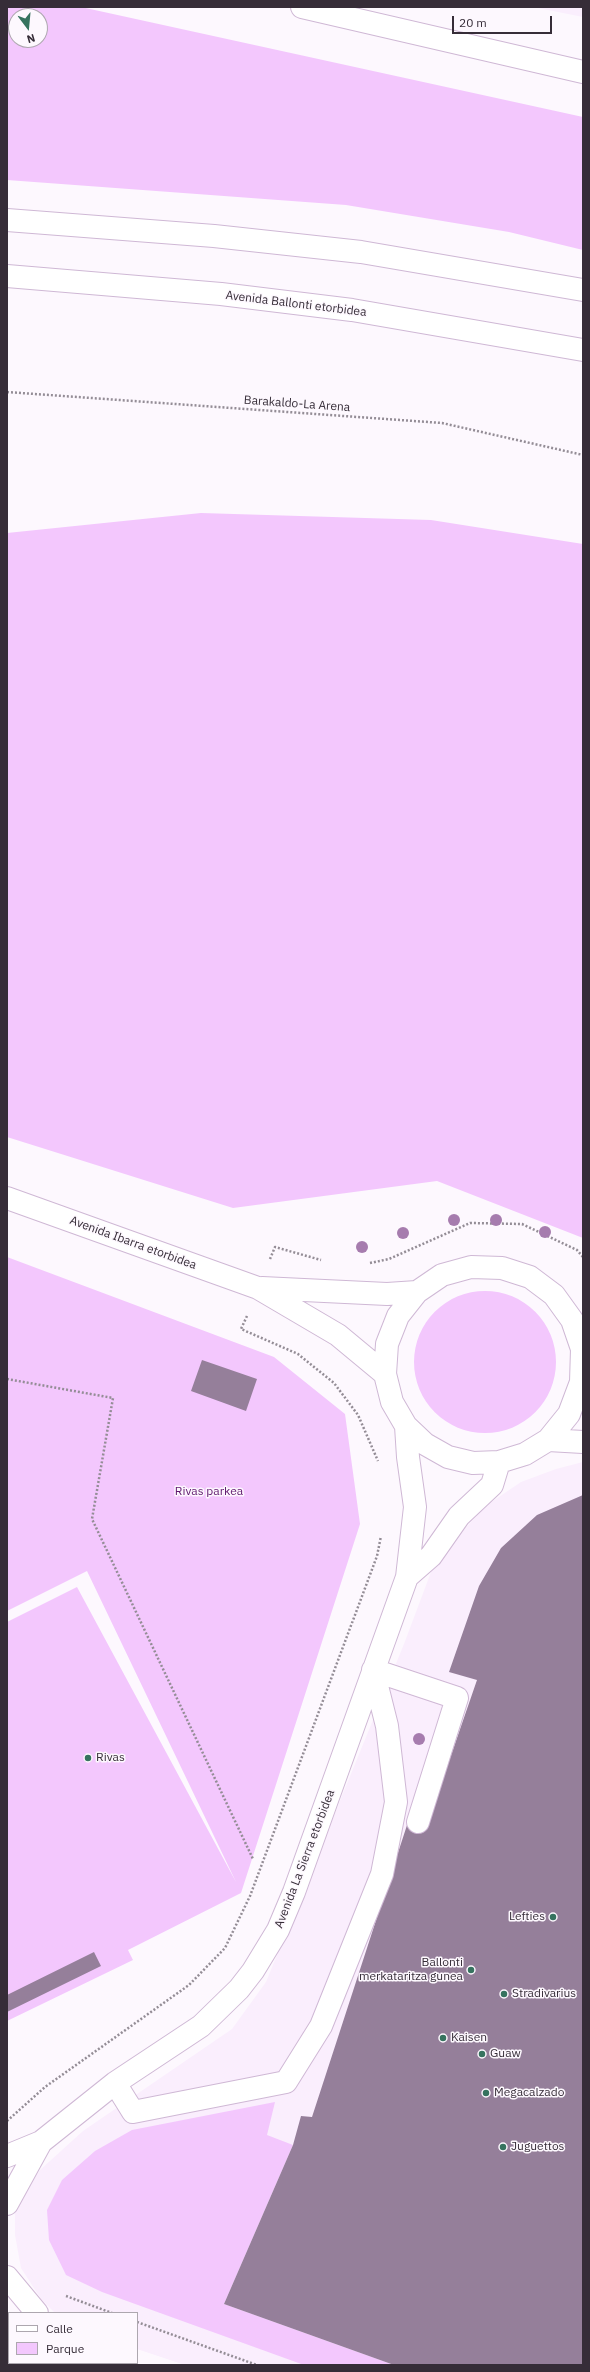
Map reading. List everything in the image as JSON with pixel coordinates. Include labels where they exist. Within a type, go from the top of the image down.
[{"type":"street","points":[[302,7],[583,72]]},
{"type":"street","points":[[7,220],[214,236],[361,252],[583,290]]},
{"type":"street","name":"Avenida Ballonti etorbidea","points":[[7,276],[221,294],[345,309],[583,350]]},
{"type":"street","name":"Avenida Ibarra etorbidea","points":[[7,1198],[258,1288],[338,1335],[385,1374]]},
{"type":"street","name":"Avenida Ibarra etorbidea","points":[[471,1267],[502,1268],[530,1277],[554,1295],[572,1320],[582,1349],[581,1382],[570,1414],[548,1440],[525,1454],[499,1462],[473,1463],[448,1457],[425,1444],[406,1426],[392,1402],[385,1374],[387,1344],[398,1316],[417,1292],[442,1276],[471,1267]]},
{"type":"street","name":"Avenida Ibarra etorbidea","points":[[258,1288],[387,1294],[417,1292]]},
{"type":"street","name":"Avenida La Sierra etorbidea","points":[[7,2156],[41,2142],[115,2083],[201,2026],[239,1989],[254,1971],[278,1930],[294,1892],[407,1577],[415,1507],[408,1457],[406,1426]]},
{"type":"street","points":[[548,1440],[583,1442]]},
{"type":"street","name":"Avenida La Sierra etorbidea","points":[[407,1577],[431,1556],[459,1516],[492,1485],[499,1462]]},
{"type":"street","points":[[373,1670],[457,1698],[418,1822]]},
{"type":"street","points":[[115,2083],[133,2112],[286,2082],[298,2064],[321,2026],[380,1881],[396,1802],[387,1726],[373,1670]]},
{"type":"street","name":"Avenida La Sierra etorbidea","points":[[7,2204],[41,2142]]},
{"type":"street","points":[[7,2277],[36,2312]]},
{"type":"path","name":"Barakaldo-La Arena","points":[[7,392],[442,423],[583,455]]},
{"type":"path","points":[[368,1263],[389,1259],[470,1223],[522,1224],[577,1250],[583,1257]]},
{"type":"path","points":[[324,1261],[275,1247],[241,1329],[298,1354],[334,1383],[358,1415],[379,1462]]},
{"type":"path","points":[[7,1379],[113,1398],[92,1519],[253,1859]]},
{"type":"path","points":[[7,2121],[45,2087],[189,1985],[225,1948],[258,1874],[377,1556],[381,1534]]},
{"type":"path","points":[[66,2296],[109,2312]]},
{"type":"path","points":[[138,2322],[257,2365]]},
{"type":"shaded area","points":[[533,7],[583,7],[583,17]]},
{"type":"shaded area","name":"Ballonti merkataritza gunea","points":[[583,1462],[583,2365],[185,2365],[138,2349],[138,2312],[54,2312],[41,2299],[21,2268],[15,2235],[15,2206],[40,2170],[83,2131],[232,2029],[266,1982],[404,1644],[434,1564],[484,1507],[521,1482],[556,1469]]},
{"type":"green space","points":[[7,7],[81,7],[583,117],[583,250],[509,232],[346,205],[7,180]]},
{"type":"green space","points":[[201,513],[431,520],[583,544],[583,1238],[437,1181],[233,1208],[7,1137],[7,533]]},
{"type":"green space","name":"Rivas parkea","points":[[7,1257],[274,1357],[345,1414],[360,1524],[241,1893],[128,1950],[133,1960],[7,2021],[7,1622],[77,1587],[236,1882],[87,1571],[7,1611]]},
{"type":"green space","points":[[485,1291],[505,1294],[512,1297],[530,1307],[540,1317],[553,1342],[556,1362],[553,1382],[550,1389],[540,1407],[530,1417],[505,1430],[485,1433],[465,1430],[458,1427],[440,1417],[430,1407],[417,1382],[414,1362],[417,1342],[420,1335],[430,1317],[440,1307],[465,1294]]},
{"type":"green space","points":[[275,2102],[267,2135],[293,2145],[224,2304],[394,2365],[304,2365],[102,2292],[66,2275],[49,2240],[47,2210],[62,2180],[95,2151],[132,2130]]},
{"type":"building","points":[[202,1360],[257,1379],[246,1411],[191,1391]]},
{"type":"building","name":"Ballonti merkataritza gunea","points":[[583,1495],[583,2365],[394,2365],[224,2304],[293,2145],[301,2116],[312,2117],[409,1819],[427,1825],[477,1680],[449,1672],[479,1586],[501,1548],[537,1515]]},
{"type":"building","points":[[94,1952],[101,1966],[7,2012],[7,1995]]},
{"type":"place","name":"Rivas","points":[[88,1758]]},
{"type":"place","name":"Lefties","points":[[553,1917]]},
{"type":"place","name":"Ballonti merkataritza gunea","points":[[471,1970]]},
{"type":"place","name":"Stradivarius","points":[[504,1994]]},
{"type":"place","name":"Kaisen","points":[[443,2038]]},
{"type":"place","name":"Guaw","points":[[482,2054]]},
{"type":"place","name":"Megacalzado","points":[[486,2093]]},
{"type":"place","name":"Juguettos","points":[[503,2147]]}]
